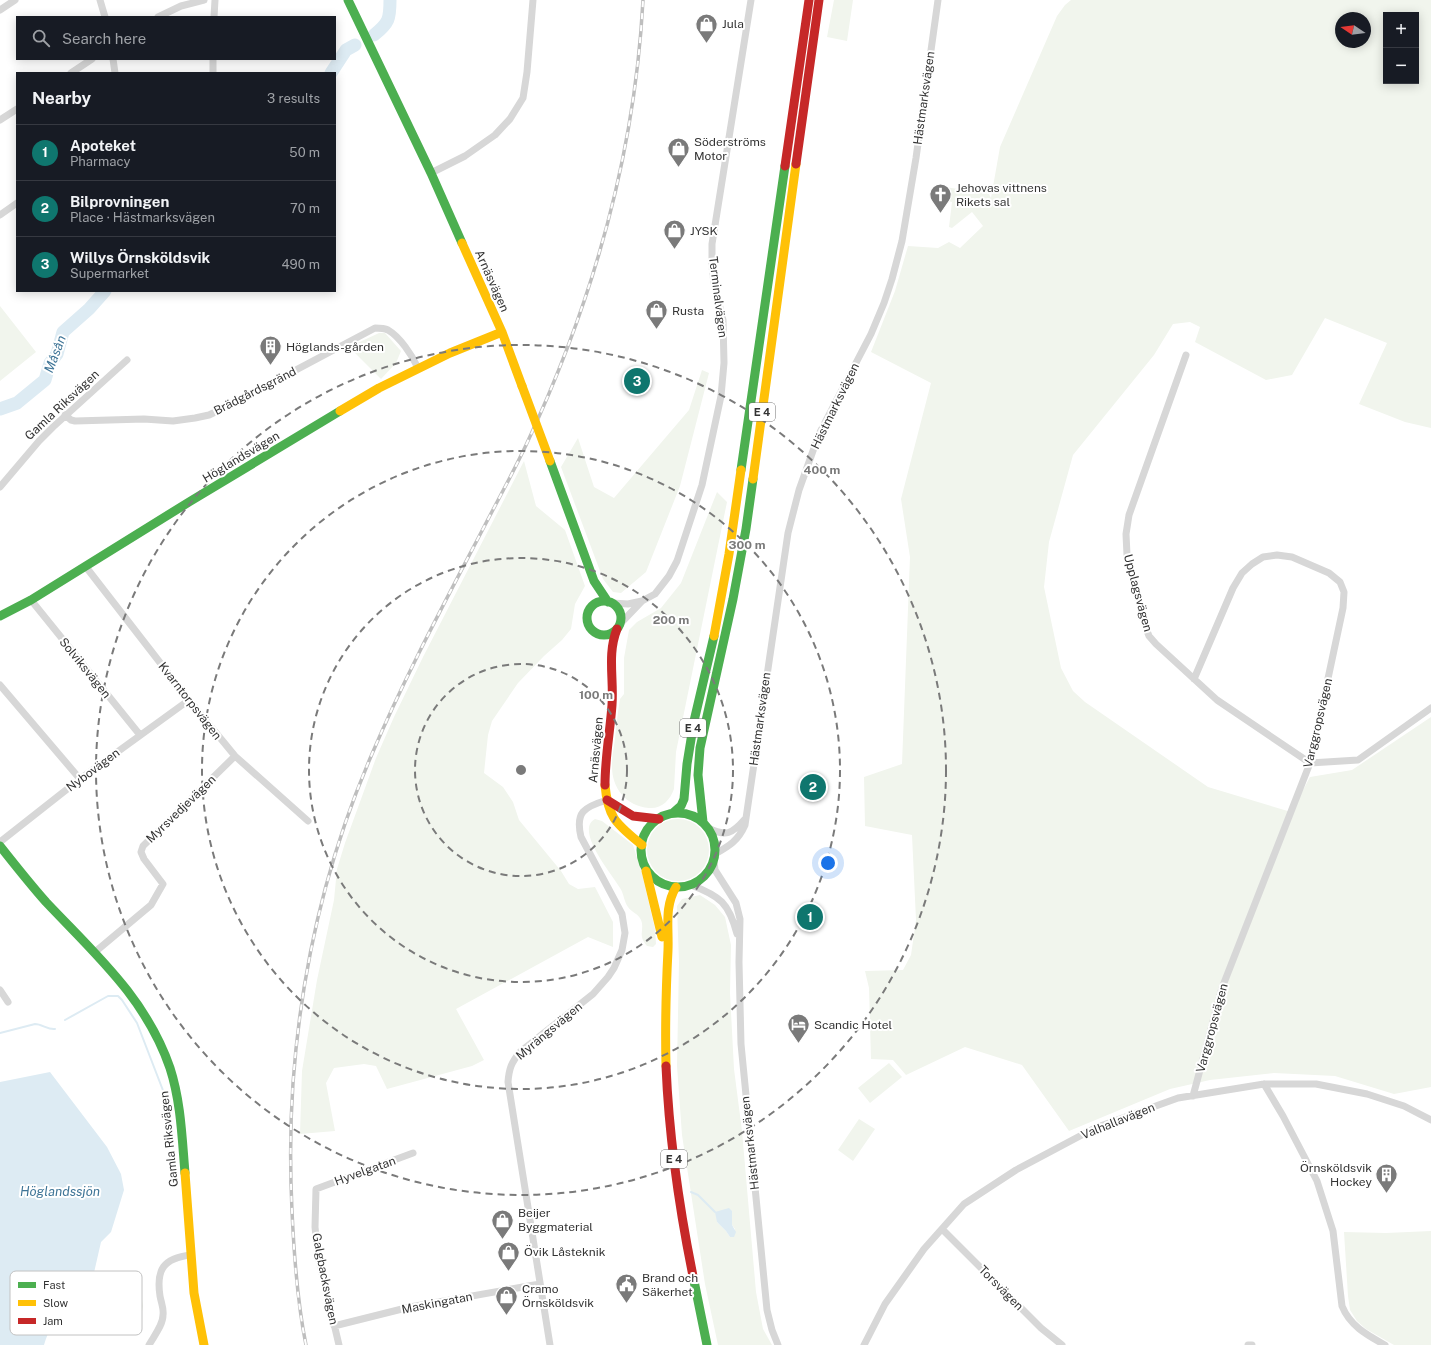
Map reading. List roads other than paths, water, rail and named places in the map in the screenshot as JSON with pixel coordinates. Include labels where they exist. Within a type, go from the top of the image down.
[{"type":"main road","name":"Arnäsvägen","points":[[348,0],[431,173],[502,332],[594,581],[610,602]]},
{"type":"main road","name":"E 4","points":[[673,813],[681,806],[684,799],[687,764],[694,721],[713,641],[730,554],[809,0]]},
{"type":"main road","name":"E 4","points":[[706,825],[698,775],[699,755],[733,599],[746,529],[820,0]]},
{"type":"main road","name":"Höglandsvägen","points":[[0,616],[31,600],[86,567],[188,502],[236,475],[379,388],[450,353],[502,332]]},
{"type":"main road","name":"Arnäsvägen","points":[[590,608],[594,594],[594,581]]},
{"type":"main road","points":[[610,602],[620,613],[618,627],[606,635],[595,632],[588,623],[587,615],[590,608],[596,603],[610,602]]},
{"type":"main road","name":"Arnäsvägen","points":[[618,627],[614,635],[610,654],[612,670],[612,702],[605,767],[605,785],[610,814],[642,845]]},
{"type":"main road","name":"Arnäsvägen","points":[[595,632],[602,638],[610,654]]},
{"type":"main road","name":"Arnäsvägen","points":[[607,800],[633,816],[659,819]]},
{"type":"main road","points":[[673,813],[689,815],[706,825],[714,840],[714,858],[709,872],[701,880],[691,885],[676,887],[666,885],[656,880],[644,863],[642,845],[648,830],[659,819],[673,813]]},
{"type":"main road","name":"Gamla Riksvägen","points":[[0,846],[46,902],[95,952],[137,1004],[152,1028],[170,1069],[180,1109],[194,1293],[204,1345]]},
{"type":"main road","name":"E 4","points":[[644,863],[659,921],[666,970]]},
{"type":"main road","name":"E 4","points":[[676,887],[670,895],[667,906],[669,928],[664,1027],[667,1091],[670,1131],[685,1234],[696,1296],[707,1345]]},
{"type":"street","points":[[0,10],[16,0]]},
{"type":"street","points":[[100,0],[105,16]]},
{"type":"street","points":[[160,16],[181,6],[204,0]]},
{"type":"street","points":[[214,16],[215,0]]},
{"type":"street","points":[[431,173],[465,156],[495,135],[510,119],[523,98],[527,72],[533,0]]},
{"type":"street","name":"Terminalvägen","points":[[610,602],[628,604],[642,601],[655,594],[662,586],[677,561],[702,485],[721,396],[724,363],[723,320],[714,283],[712,244],[751,0]]},
{"type":"street","name":"Hästmarksvägen","points":[[778,1345],[772,1330],[767,1310],[744,1081],[740,1006],[740,919],[736,904],[714,870],[714,858],[740,835],[745,825],[788,533],[799,490],[819,434],[871,334],[892,279],[904,233],[938,0]]},
{"type":"street","points":[[72,72],[90,60]]},
{"type":"street","points":[[113,60],[115,72]]},
{"type":"street","points":[[213,60],[213,72]]},
{"type":"street","points":[[0,120],[16,110]]},
{"type":"street","points":[[0,215],[16,204]]},
{"type":"street","name":"Brädgårdsgränd","points":[[65,415],[71,420],[75,421],[144,419],[173,421],[208,415],[228,406],[375,328],[383,328],[395,336],[413,357],[418,368]]},
{"type":"street","name":"Upplagsvägen","points":[[1186,355],[1129,515],[1126,534],[1127,555],[1144,622],[1149,636],[1156,644],[1216,700],[1310,764]]},
{"type":"street","name":"Gamla Riksvägen","points":[[0,487],[39,441],[65,415],[127,360]]},
{"type":"street","name":"Varggropsvägen","points":[[1193,1096],[1222,988],[1310,764],[1344,608],[1344,592],[1340,582],[1329,573],[1292,556],[1277,555],[1264,557],[1252,564],[1242,573],[1233,588],[1194,679]]},
{"type":"street","name":"Kvarntorpsvägen","points":[[86,567],[234,756],[308,821]]},
{"type":"street","name":"Solviksvägen","points":[[31,600],[140,735]]},
{"type":"street","name":"Terminalvägen","points":[[618,627],[642,601]]},
{"type":"street","points":[[0,685],[80,779]]},
{"type":"street","name":"Nybovägen","points":[[0,842],[80,779],[189,700]]},
{"type":"street","points":[[1310,764],[1358,760],[1431,708]]},
{"type":"street","name":"Myrsvedjevägen","points":[[95,952],[151,905],[163,884],[144,859],[141,852],[143,846],[234,756]]},
{"type":"street","name":"Myrängsvägen","points":[[550,1345],[508,1082],[510,1068],[520,1052],[593,994],[614,968],[622,950],[625,933],[622,914],[581,837],[579,827],[580,817],[584,810],[607,800]]},
{"type":"street","points":[[706,825],[717,832],[725,834],[733,831],[746,817]]},
{"type":"street","name":"Hästmarksvägen","points":[[691,885],[714,895],[725,904],[733,917],[739,939]]},
{"type":"street","points":[[0,990],[8,1002]]},
{"type":"street","points":[[1264,1084],[1289,1126],[1317,1181],[1333,1231],[1343,1310],[1354,1325],[1375,1342],[1385,1345]]},
{"type":"street","name":"Valhallavägen","points":[[864,1345],[884,1304],[924,1249],[964,1204],[1016,1170],[1095,1128],[1178,1098],[1264,1084],[1316,1084],[1367,1094],[1404,1106],[1431,1120]]},
{"type":"street","name":"Hyvelgatan","points":[[316,1189],[413,1153]]},
{"type":"street","name":"Galgbacksvägen","points":[[316,1189],[318,1256],[339,1345]]},
{"type":"street","name":"Torsvägen","points":[[942,1229],[1041,1328],[1062,1345]]},
{"type":"street","points":[[149,1345],[161,1324],[163,1315],[159,1288],[160,1272],[165,1264],[172,1259],[180,1256],[191,1255]]},
{"type":"street","name":"Maskingatan","points":[[334,1326],[410,1307],[540,1284]]},
{"type":"water","name":"Höglandssjön","points":[[50,1072],[107,1147],[121,1174],[124,1190],[111,1232],[101,1242],[94,1271],[10,1271],[10,1335],[47,1335],[44,1345],[0,1345],[0,1082]]},
{"type":"water","points":[[729,1208],[732,1211],[732,1225],[736,1232],[734,1237],[730,1237],[717,1222],[715,1212]]},
{"type":"waterway","name":"Måsån","points":[[374,35],[386,24],[388,20],[390,0]]},
{"type":"waterway","name":"Måsån","points":[[332,72],[346,50],[355,45]]},
{"type":"waterway","name":"Måsån","points":[[0,409],[17,403],[45,380],[50,363],[57,354],[63,332],[89,309],[104,292]]},
{"type":"waterway","points":[[65,1020],[108,996],[118,996],[137,1023],[166,1101]]},
{"type":"waterway","points":[[0,1033],[35,1024],[50,1029],[55,1029]]},
{"type":"waterway","points":[[166,1110],[167,1136]]},
{"type":"waterway","points":[[691,1192],[698,1195],[715,1212]]},
{"type":"railway","points":[[306,1345],[296,1278],[291,1179],[291,1115],[302,999],[329,874],[356,793],[398,696],[426,638],[512,474],[550,390],[571,337],[590,282],[620,171],[631,115],[643,0]]},
{"type":"place","name":"Jula","points":[[706,44]]},
{"type":"place","name":"Söderströms Motor","points":[[678,168]]},
{"type":"place","name":"Jehovas vittnens Rikets sal","points":[[940,214]]},
{"type":"place","name":"JYSK","points":[[675,250]]},
{"type":"place","name":"Rusta","points":[[657,330]]},
{"type":"place","name":"Höglands-gården","points":[[270,366]]},
{"type":"place","name":"Willys Örnsköldsvik","points":[[637,381]]},
{"type":"place","name":"Bilprovningen","points":[[813,787]]},
{"type":"place","name":"Apoteket","points":[[810,917]]},
{"type":"place","name":"Scandic Hotel","points":[[798,1044]]},
{"type":"place","name":"Örnsköldsvik Hockey","points":[[1387,1194]]},
{"type":"place","name":"Beijer Byggmaterial","points":[[502,1240]]},
{"type":"place","name":"Övik Låsteknik","points":[[509,1272]]},
{"type":"place","name":"Brand och Säkerhet","points":[[627,1304]]},
{"type":"place","name":"Cramo Örnsköldsvik","points":[[506,1316]]}]
